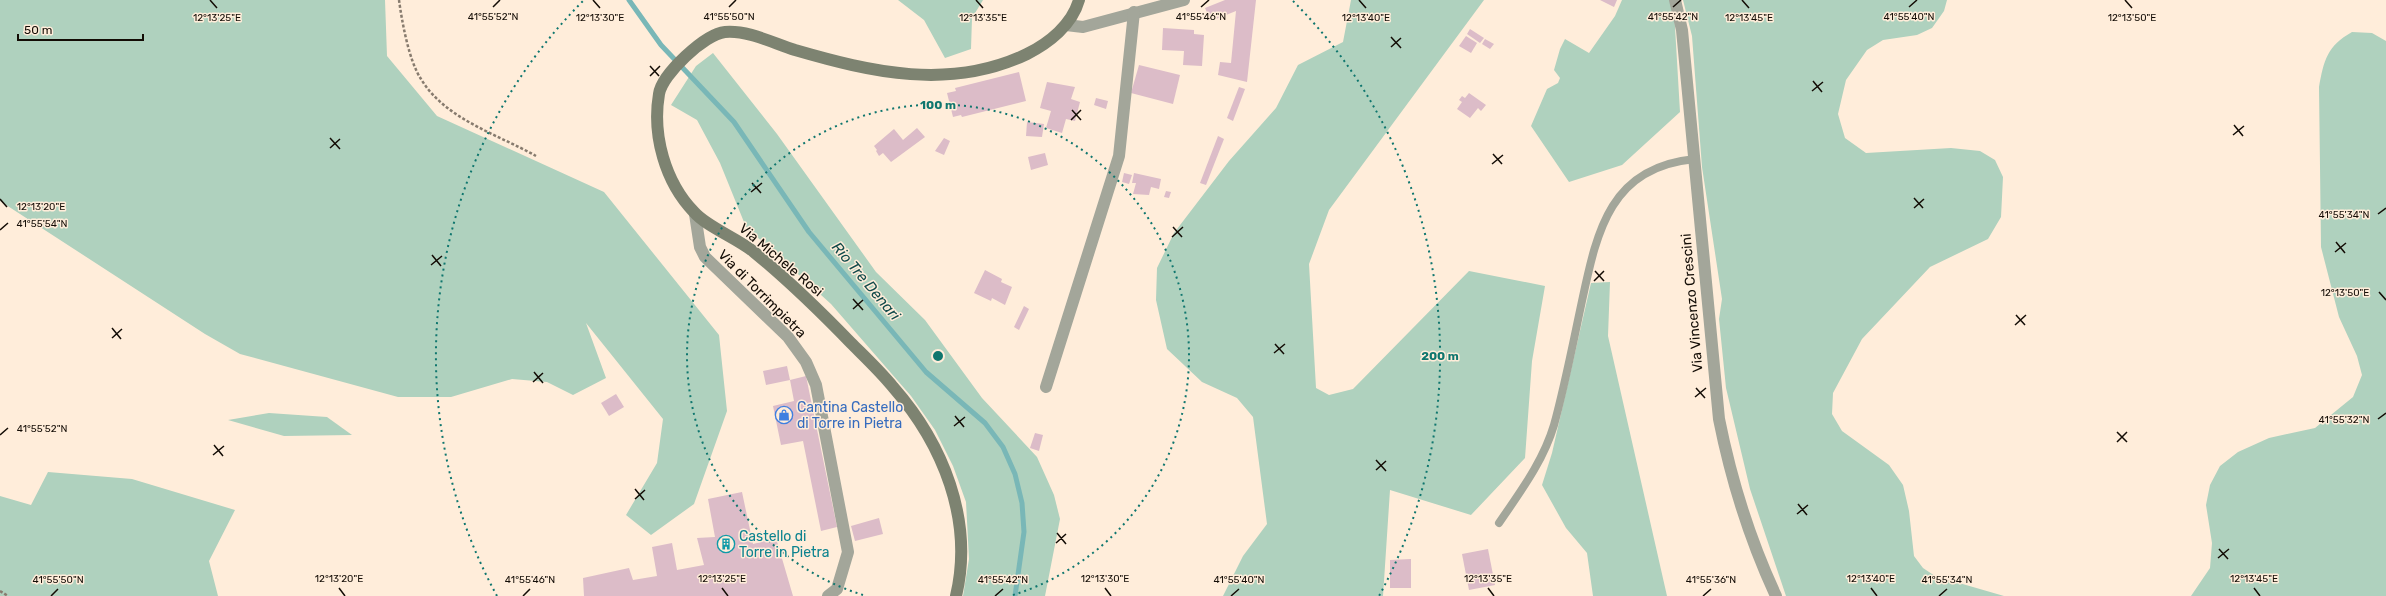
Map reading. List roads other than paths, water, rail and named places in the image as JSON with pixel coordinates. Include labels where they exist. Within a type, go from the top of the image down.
[{"type":"street","name":"Via Michele Rosi","points":[[956,596],[961,551],[958,517],[951,486],[943,463],[915,414],[893,386],[823,314],[747,247],[695,214],[670,175],[659,142],[659,94],[665,78],[672,69],[709,38],[721,32],[740,33],[869,70],[897,75],[931,75],[977,70],[1007,62],[1035,50],[1066,25],[1073,15],[1079,0]]},
{"type":"street","points":[[1066,25],[1083,27],[1134,12],[1184,0]]},
{"type":"street","name":"Via Vincenzo Crescini","points":[[1676,0],[1682,30],[1695,159],[1714,381],[1719,419],[1727,457],[1738,495],[1776,596]]},
{"type":"street","points":[[1046,387],[1119,156],[1134,12]]},
{"type":"street","name":"Via di Torrimpietra","points":[[695,214],[700,247],[708,262],[788,338],[806,362],[816,385],[848,552],[842,578],[837,589],[828,596]]},
{"type":"lane","points":[[1499,523],[1533,471],[1549,439],[1563,386],[1595,244],[1604,219],[1621,196],[1655,167],[1675,161],[1695,159]]},
{"type":"waterway","name":"Rio Tre Denari","points":[[629,0],[661,45],[734,122],[809,232],[926,372],[985,423],[1003,447],[1015,474],[1022,503],[1024,532],[1015,596]]},
{"type":"place","name":"Cantina Castello di Torre in Pietra","points":[[784,415]]},
{"type":"place","name":"Castello di Torre in Pietra","points":[[726,544]]}]
